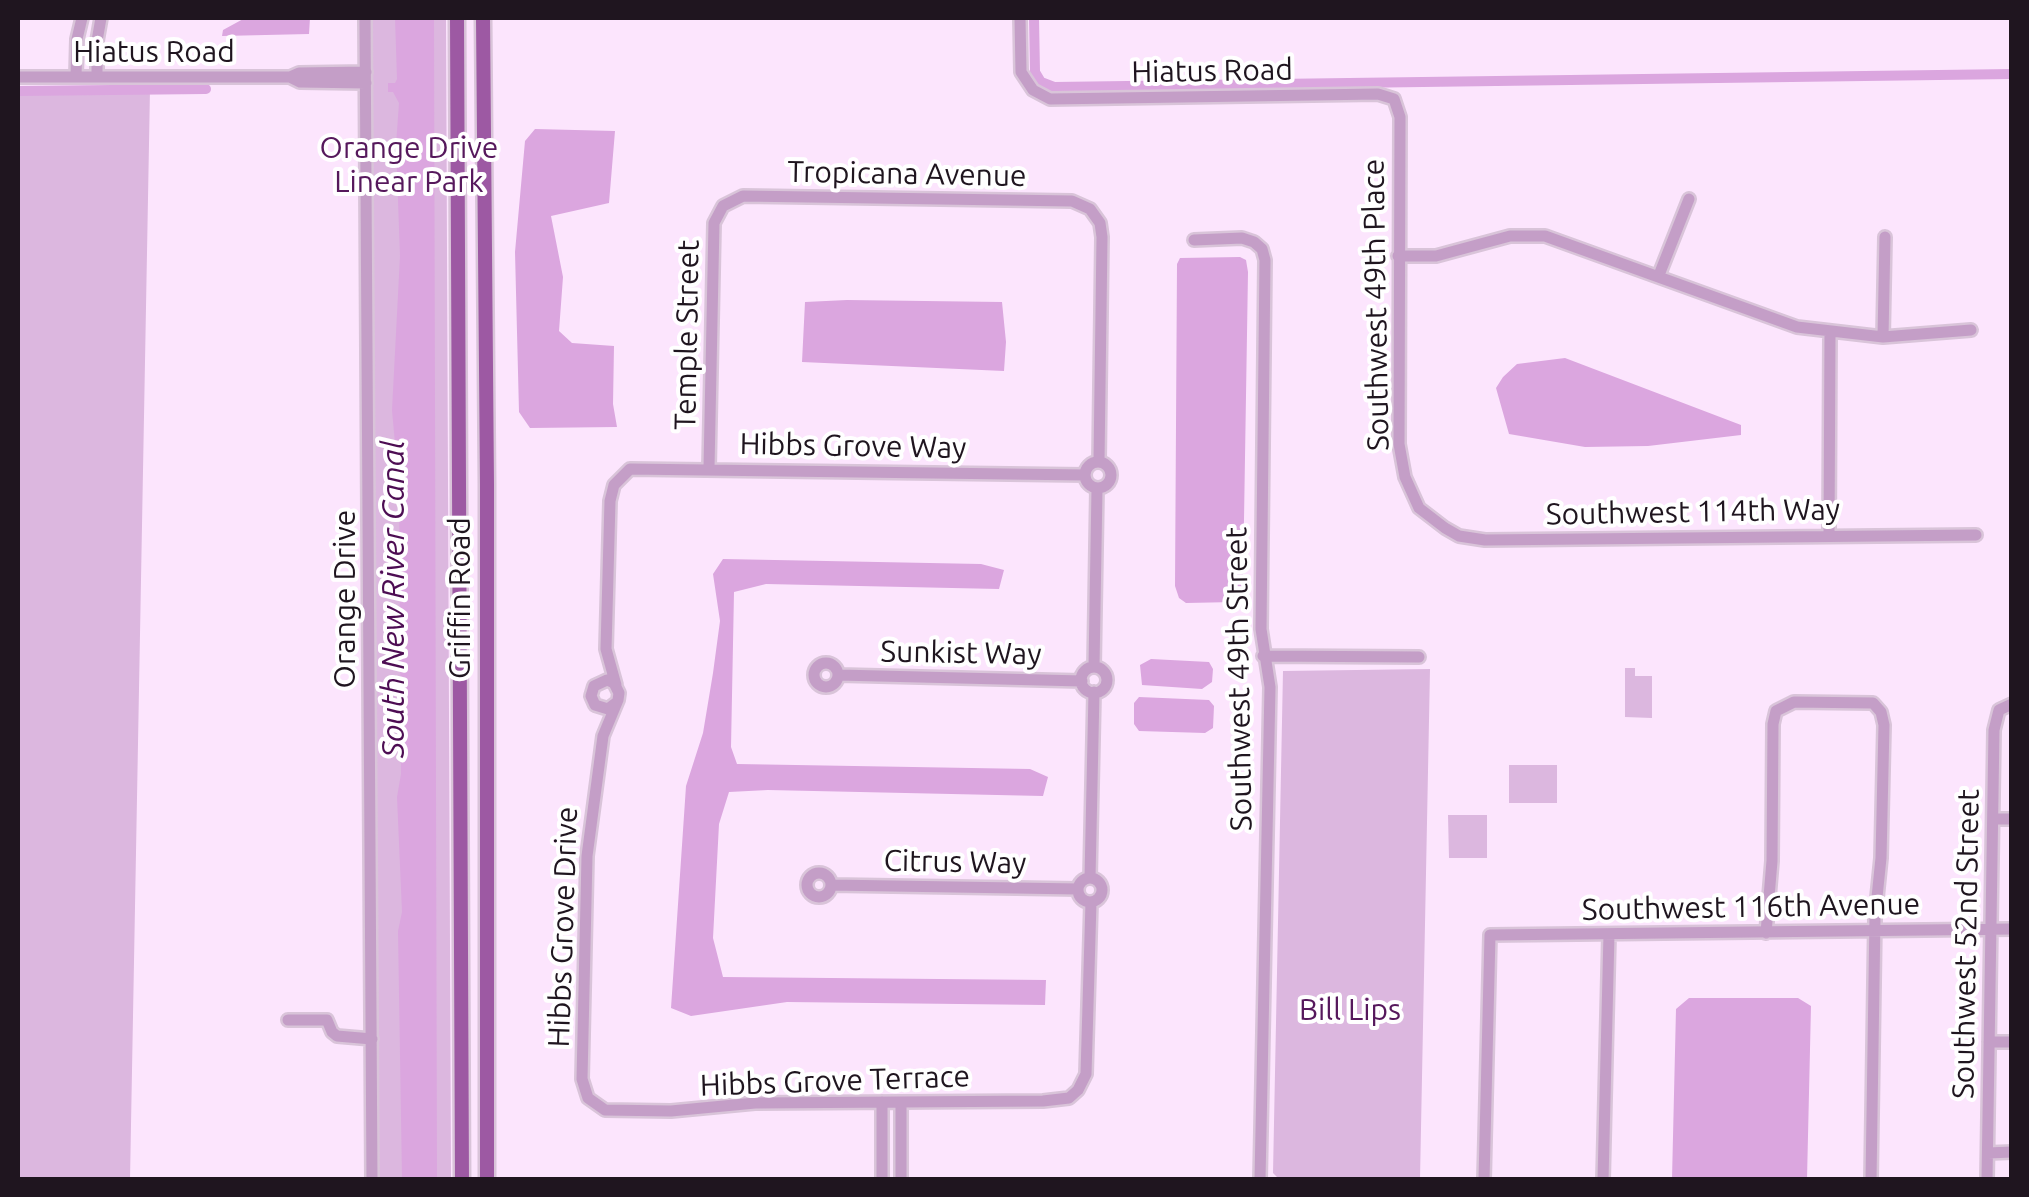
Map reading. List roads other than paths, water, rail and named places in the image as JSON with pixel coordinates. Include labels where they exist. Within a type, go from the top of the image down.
[{"type":"main road","name":"Griffin Road","points":[[457,18],[462,1180]]},
{"type":"main road","name":"Griffin Road","points":[[483,18],[487,1180]]},
{"type":"main road","points":[[457,67],[470,77],[483,80]]},
{"type":"main road","points":[[457,98],[468,101],[484,119]]},
{"type":"street","points":[[76,76],[82,18]]},
{"type":"street","points":[[97,76],[96,41],[101,18]]},
{"type":"street","name":"Orange Drive","points":[[365,18],[372,1180]]},
{"type":"street","name":"Hiatus Road","points":[[1020,18],[1021,72],[1032,90],[1050,98],[1378,94],[1394,99]]},
{"type":"street","name":"Hiatus Road","points":[[18,77],[290,77],[300,82],[366,77]]},
{"type":"street","name":"Southwest 49th Place","points":[[1394,99],[1400,116],[1399,444],[1405,477],[1419,508]]},
{"type":"street","name":"Tropicana Avenue","points":[[723,206],[743,196],[1072,202],[1090,209],[1097,216],[1102,236],[1098,462]]},
{"type":"street","points":[[1659,276],[1689,199]]},
{"type":"street","name":"Temple Street","points":[[709,468],[714,224],[723,206]]},
{"type":"street","points":[[1398,256],[1436,256],[1510,236],[1545,236],[1798,327],[1883,337],[1971,330]]},
{"type":"street","points":[[1883,337],[1885,237]]},
{"type":"street","name":"Southwest 49th Street","points":[[1194,240],[1242,238],[1262,248],[1265,260],[1260,629],[1270,687],[1260,1180]]},
{"type":"street","points":[[1829,536],[1830,332]]},
{"type":"street","points":[[1098,462],[1107,465],[1111,478],[1107,485],[1097,488],[1088,484],[1085,475],[1090,464],[1098,462]]},
{"type":"street","name":"Hibbs Grove Way","points":[[606,649],[610,501],[622,474],[637,468],[1085,475]]},
{"type":"street","points":[[1094,667],[1097,488]]},
{"type":"street","name":"Southwest 114th Way","points":[[1419,508],[1459,536],[1485,540],[1976,536]]},
{"type":"street","points":[[606,649],[619,696],[616,703],[604,709],[593,702],[606,649]]},
{"type":"street","points":[[1263,656],[1418,657]]},
{"type":"street","points":[[1094,667],[1104,672],[1107,680],[1102,690],[1094,692],[1084,688],[1082,681],[1086,670],[1094,667]]},
{"type":"street","name":"Sunkist Way","points":[[839,676],[1082,681]]},
{"type":"street","points":[[594,686],[607,680],[616,686]]},
{"type":"street","points":[[1090,878],[1094,692]]},
{"type":"street","points":[[1766,932],[1772,861],[1773,724],[1778,708],[1801,701],[1863,701],[1878,707],[1884,718],[1884,744],[1875,932],[1871,1180]]},
{"type":"street","name":"Hibbs Grove Drive","points":[[593,702],[599,720],[600,752]]},
{"type":"street","name":"Hibbs Grove Drive","points":[[592,1102],[582,1079],[588,832],[605,728],[616,703]]},
{"type":"street","name":"Southwest 52nd Street","points":[[1987,1180],[1994,723],[1999,710],[2012,704]]},
{"type":"street","points":[[1994,820],[2012,820]]},
{"type":"street","points":[[1090,878],[1103,888],[1101,896],[1090,902],[1083,900],[1078,889],[1081,882],[1090,878]]},
{"type":"street","name":"Citrus Way","points":[[831,885],[1078,889]]},
{"type":"street","name":"Hibbs Grove Terrace","points":[[592,1102],[605,1110],[671,1111],[755,1103],[1069,1098],[1086,1074],[1090,902]]},
{"type":"street","name":"Southwest 116th Avenue","points":[[1484,1180],[1490,935],[2012,929]]},
{"type":"street","points":[[1603,1180],[1609,934]]},
{"type":"street","points":[[288,1020],[327,1020],[338,1036],[372,1039]]},
{"type":"street","points":[[1989,1042],[2012,1042]]},
{"type":"street","points":[[882,1102],[882,1180]]},
{"type":"street","points":[[900,1102],[901,1180]]},
{"type":"street","points":[[1988,1153],[2012,1152]]},
{"type":"waterway","points":[[1034,18],[1035,72],[1041,82],[1054,87],[2012,74]]},
{"type":"waterway","points":[[18,91],[206,89]]},
{"type":"park label","name":"Orange Drive Linear Park","points":[[409,165]]},
{"type":"park label","name":"Bill Lips","points":[[1350,1010]]},
{"type":"water label","name":"South New River Canal","points":[[393,599]]}]
